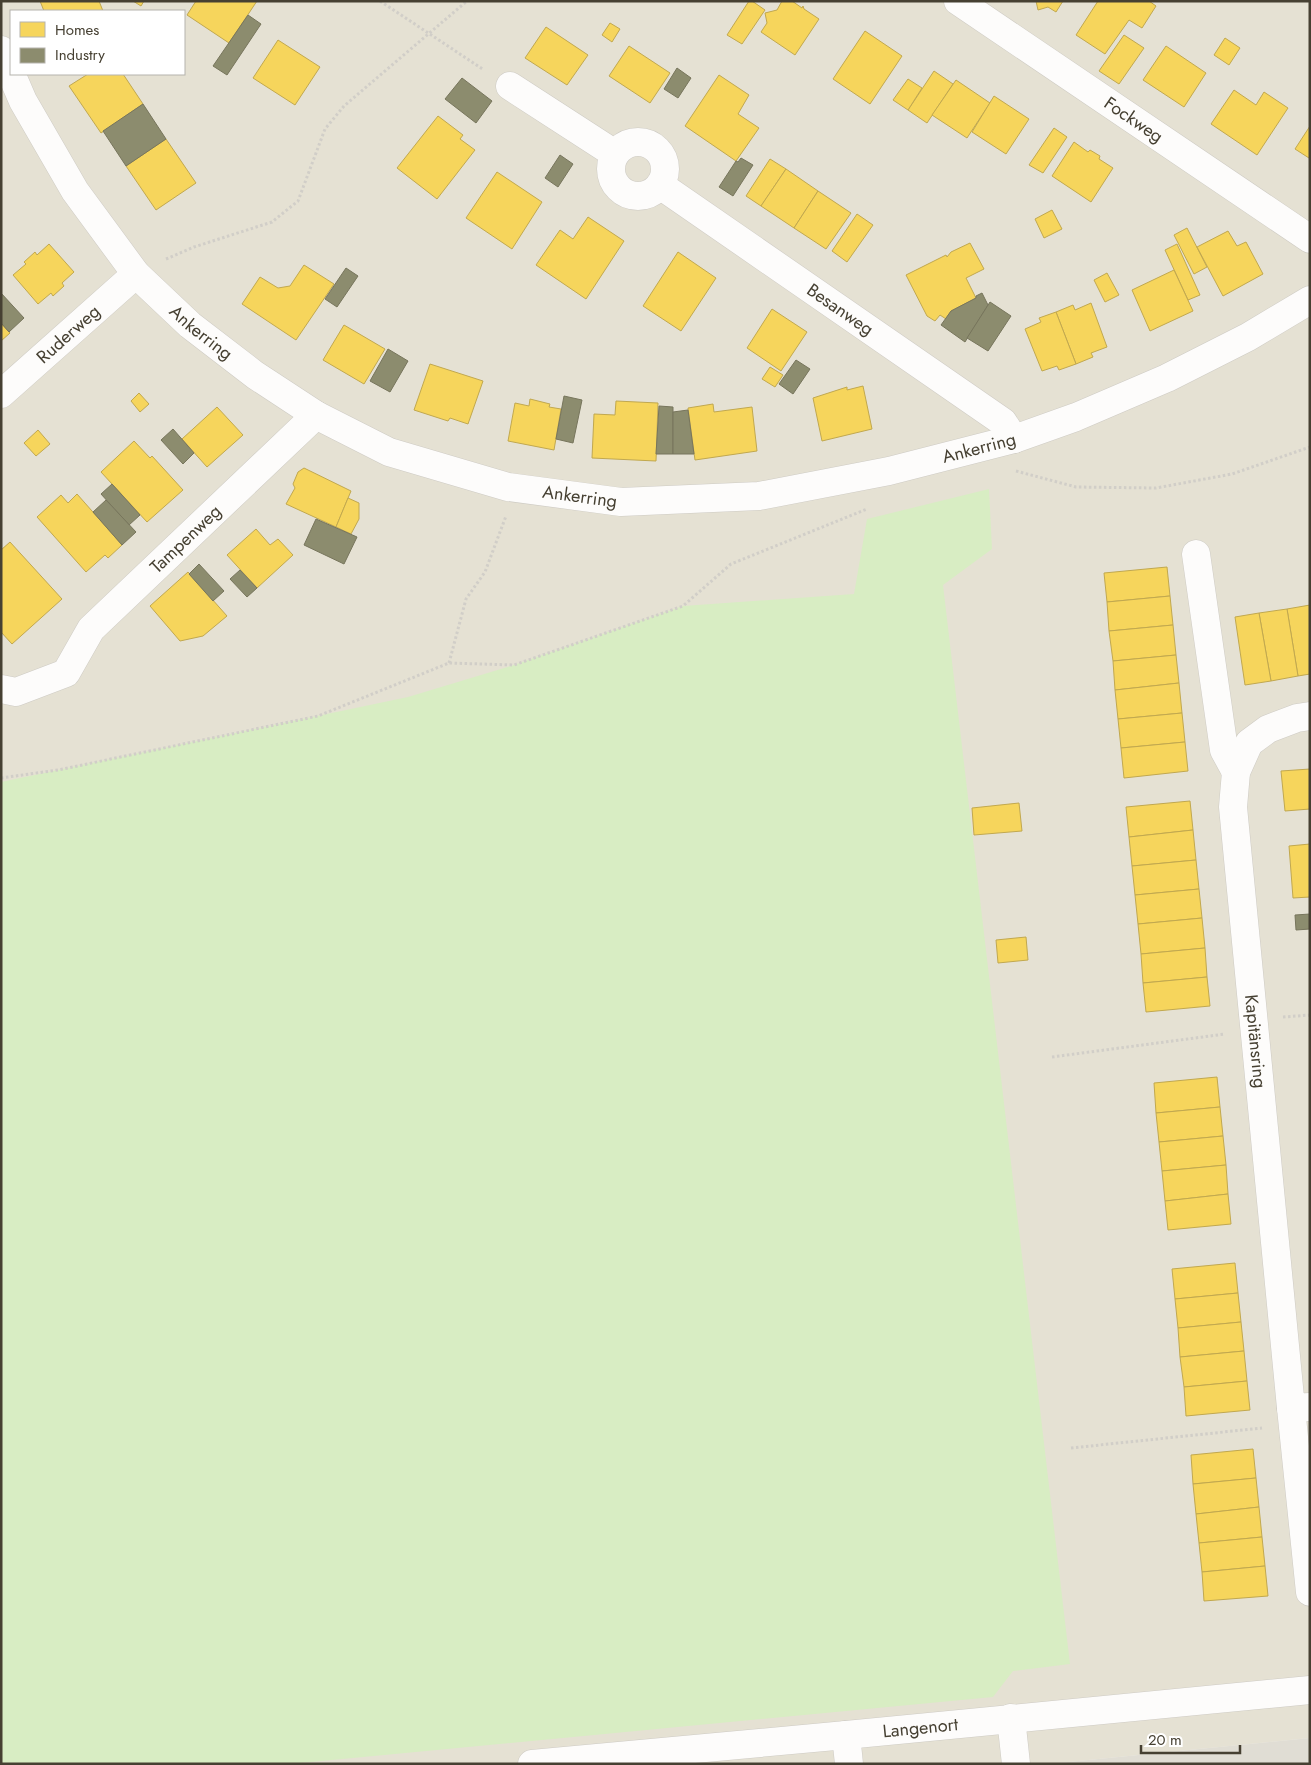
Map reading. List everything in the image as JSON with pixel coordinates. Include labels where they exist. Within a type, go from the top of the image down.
[{"type":"street","name":"Fockweg","points":[[958,1],[1310,239]]},
{"type":"street","name":"Ankerring","points":[[1,50],[10,71]]},
{"type":"street","name":"Ankerring","points":[[12,75],[23,102],[75,191],[136,274],[190,324],[255,375],[316,415],[389,452],[508,487],[622,502],[759,496],[889,471],[1014,439],[1076,417],[1168,378],[1248,336],[1310,300]]},
{"type":"street","points":[[510,86],[616,154]]},
{"type":"street","points":[[636,142],[648,144],[659,151],[665,162],[666,174],[660,185],[653,193],[642,196],[632,196],[622,192],[615,184],[611,174],[611,163],[616,154],[624,145],[636,142]]},
{"type":"street","name":"Besanweg","points":[[660,185],[1003,422],[1014,439]]},
{"type":"street","name":"Ruderweg","points":[[1,394],[136,274]]},
{"type":"street","name":"Tampenweg","points":[[1,689],[16,692],[66,673],[90,629],[316,415]]},
{"type":"street","points":[[1196,554],[1224,750],[1236,772]]},
{"type":"street","name":"Kapitänsring","points":[[1310,716],[1297,718],[1268,729],[1249,743],[1236,772],[1233,807],[1254,1022],[1298,1413],[1310,1592]]},
{"type":"street","name":"Langenort","points":[[532,1764],[846,1736],[1011,1718],[1310,1690]]},
{"type":"street","points":[[1011,1718],[1016,1764]]},
{"type":"street","points":[[846,1736],[849,1764]]},
{"type":"path","points":[[380,1],[510,86]]},
{"type":"path","points":[[136,274],[157,262],[194,247],[272,222],[298,201],[325,129],[344,106],[467,1]]},
{"type":"path","points":[[1013,471],[1076,486],[1156,488],[1232,474],[1310,447]]},
{"type":"path","points":[[449,664],[466,599],[485,572],[517,488]]},
{"type":"path","points":[[1,778],[58,770],[318,716],[449,664],[514,665],[683,606],[731,564],[874,506]]},
{"type":"path","points":[[1052,1057],[1221,1036],[1254,1022]]},
{"type":"path","points":[[1070,1448],[1298,1413]]},
{"type":"shaded area","points":[[1,1],[1310,1],[1310,1738],[1048,1764],[1,1764]]},
{"type":"shaded area","points":[[1310,1738],[1310,1764],[1048,1764]]},
{"type":"green space","points":[[989,489],[992,549],[943,585],[1070,1664],[1013,1671],[993,1697],[290,1764],[1,1764],[1,782],[408,697],[514,665],[683,606],[854,594],[867,519]]},
{"type":"building: Homes","points":[[40,1],[99,1],[103,10],[44,10]]},
{"type":"building: Homes","points":[[133,1],[144,1],[141,6]]},
{"type":"building: Homes","points":[[196,1],[257,1],[229,43],[187,15]]},
{"type":"building: Homes","points":[[749,1],[765,10],[742,44],[727,35]]},
{"type":"building: Homes","points":[[782,1],[792,1],[802,8],[803,6],[804,9],[819,19],[795,55],[761,32],[767,23],[765,13],[777,10]]},
{"type":"building: Homes","points":[[1036,1],[1063,1],[1056,12],[1048,7],[1038,10]]},
{"type":"building: Homes","points":[[1098,1],[1149,1],[1156,6],[1142,28],[1129,20],[1105,54],[1076,35]]},
{"type":"building: Homes","points":[[610,23],[620,29],[612,42],[602,35]]},
{"type":"building: Homes","points":[[546,27],[588,55],[567,85],[525,58]]},
{"type":"building: Homes","points":[[865,31],[902,56],[870,104],[833,79]]},
{"type":"building: Homes","points":[[1124,35],[1144,48],[1119,84],[1099,71]]},
{"type":"building: Homes","points":[[1225,38],[1240,48],[1229,65],[1214,55]]},
{"type":"building: Homes","points":[[278,40],[320,67],[295,105],[253,78]]},
{"type":"building: Homes","points":[[629,46],[670,73],[650,103],[609,76]]},
{"type":"building: Homes","points":[[1166,46],[1206,73],[1184,107],[1143,80]]},
{"type":"building: Homes","points":[[934,71],[953,84],[927,123],[908,110]]},
{"type":"building: Homes","points":[[86,75],[124,75],[143,104],[101,133],[69,86]]},
{"type":"building: Homes","points":[[719,75],[749,95],[738,114],[759,128],[736,161],[685,126]]},
{"type":"building: Homes","points":[[908,79],[922,88],[908,110],[893,100]]},
{"type":"building: Homes","points":[[956,80],[990,103],[967,138],[932,115]]},
{"type":"building: Homes","points":[[1234,90],[1256,105],[1264,92],[1288,108],[1257,155],[1211,124]]},
{"type":"building: Homes","points":[[994,96],[1029,119],[1006,154],[972,132]]},
{"type":"building: Homes","points":[[438,116],[463,135],[460,139],[475,150],[437,199],[397,168]]},
{"type":"building: Homes","points":[[1310,126],[1310,157],[1309,158],[1295,149]]},
{"type":"building: Homes","points":[[1054,128],[1067,137],[1043,173],[1029,165]]},
{"type":"building: Homes","points":[[166,139],[196,183],[156,210],[126,166]]},
{"type":"building: Homes","points":[[1074,142],[1088,152],[1090,150],[1100,156],[1099,159],[1113,168],[1091,202],[1052,176]]},
{"type":"building: Homes","points":[[770,159],[786,169],[761,206],[746,196]]},
{"type":"building: Homes","points":[[786,169],[818,191],[794,228],[761,206]]},
{"type":"building: Homes","points":[[497,172],[542,202],[512,249],[466,218]]},
{"type":"building: Homes","points":[[818,191],[851,213],[826,249],[794,228]]},
{"type":"building: Homes","points":[[1052,210],[1062,229],[1044,238],[1035,219]]},
{"type":"building: Homes","points":[[857,214],[873,225],[847,262],[832,251]]},
{"type":"building: Homes","points":[[588,217],[624,241],[586,299],[536,265],[560,230],[573,239]]},
{"type":"building: Homes","points":[[1187,228],[1207,267],[1194,274],[1174,235]]},
{"type":"building: Homes","points":[[1228,231],[1237,246],[1246,242],[1263,274],[1223,296],[1197,247]]},
{"type":"building: Homes","points":[[970,243],[984,269],[966,278],[976,298],[951,311],[946,319],[940,315],[935,321],[927,316],[906,275],[946,255],[947,257],[951,252]]},
{"type":"building: Homes","points":[[49,244],[74,272],[62,283],[64,286],[53,296],[51,293],[38,304],[13,275],[26,264],[24,262],[35,252],[37,255]]},
{"type":"building: Homes","points":[[1177,244],[1200,295],[1188,300],[1165,250]]},
{"type":"building: Homes","points":[[678,252],[716,278],[681,331],[643,306]]},
{"type":"building: Homes","points":[[304,265],[334,284],[296,340],[242,304],[260,277],[278,288],[290,286]]},
{"type":"building: Homes","points":[[1174,270],[1193,311],[1150,331],[1132,290]]},
{"type":"building: Homes","points":[[1107,273],[1119,295],[1105,302],[1094,280]]},
{"type":"building: Homes","points":[[1091,303],[1107,347],[1091,353],[1093,357],[1076,364],[1056,312],[1073,305],[1075,310]]},
{"type":"building: Homes","points":[[772,309],[807,332],[781,371],[747,348]]},
{"type":"building: Homes","points":[[1056,312],[1076,364],[1059,370],[1057,366],[1042,371],[1025,329],[1041,322],[1039,318]]},
{"type":"building: Homes","points":[[1,323],[10,333],[1,341]]},
{"type":"building: Homes","points":[[344,325],[385,349],[364,384],[323,360]]},
{"type":"building: Homes","points":[[430,364],[483,381],[468,424],[450,418],[448,421],[414,410]]},
{"type":"building: Homes","points":[[770,367],[783,375],[775,387],[762,379]]},
{"type":"building: Homes","points":[[863,386],[872,429],[822,441],[813,398],[847,387],[847,390]]},
{"type":"building: Homes","points":[[139,393],[149,404],[140,412],[131,401]]},
{"type":"building: Homes","points":[[530,399],[550,404],[549,407],[561,409],[554,450],[508,441],[515,403],[529,406]]},
{"type":"building: Homes","points":[[616,401],[658,403],[656,461],[592,458],[594,414],[615,415]]},
{"type":"building: Homes","points":[[713,404],[714,412],[752,407],[757,451],[695,460],[688,408]]},
{"type":"building: Homes","points":[[217,407],[243,435],[207,467],[182,439]]},
{"type":"building: Homes","points":[[38,430],[50,444],[36,456],[24,443]]},
{"type":"building: Homes","points":[[134,441],[150,458],[152,456],[183,490],[147,522],[101,472]]},
{"type":"building: Homes","points":[[304,468],[351,491],[336,527],[286,504],[295,488],[293,484],[298,472]]},
{"type":"building: Homes","points":[[77,494],[122,545],[108,558],[105,555],[86,572],[37,517],[61,495],[68,503]]},
{"type":"building: Homes","points":[[348,498],[359,503],[359,519],[351,534],[336,527]]},
{"type":"building: Homes","points":[[256,529],[270,545],[278,539],[293,555],[257,588],[227,555]]},
{"type":"building: Homes","points":[[10,542],[62,599],[12,644],[1,632],[1,550]]},
{"type":"building: Homes","points":[[1167,567],[1170,596],[1107,602],[1104,573]]},
{"type":"building: Homes","points":[[188,572],[227,616],[203,636],[180,641],[150,606]]},
{"type":"building: Homes","points":[[1170,596],[1173,625],[1109,631],[1107,602]]},
{"type":"building: Homes","points":[[1310,605],[1310,674],[1298,676],[1287,609]]},
{"type":"building: Homes","points":[[1287,609],[1298,676],[1271,681],[1259,613]]},
{"type":"building: Homes","points":[[1259,613],[1271,681],[1245,685],[1235,617]]},
{"type":"building: Homes","points":[[1173,625],[1176,655],[1113,661],[1109,631]]},
{"type":"building: Homes","points":[[1176,655],[1179,683],[1115,690],[1113,661]]},
{"type":"building: Homes","points":[[1179,683],[1182,713],[1118,719],[1115,690]]},
{"type":"building: Homes","points":[[1182,713],[1185,742],[1121,748],[1118,719]]},
{"type":"building: Homes","points":[[1185,742],[1188,771],[1124,778],[1121,748]]},
{"type":"building: Homes","points":[[1310,769],[1310,809],[1285,811],[1281,771]]},
{"type":"building: Homes","points":[[1190,801],[1193,830],[1129,837],[1126,807]]},
{"type":"building: Homes","points":[[1019,803],[1022,831],[974,835],[972,808]]},
{"type":"building: Homes","points":[[1193,830],[1196,860],[1132,866],[1129,837]]},
{"type":"building: Homes","points":[[1310,844],[1310,897],[1293,898],[1289,846]]},
{"type":"building: Homes","points":[[1196,860],[1199,889],[1135,895],[1132,866]]},
{"type":"building: Homes","points":[[1199,889],[1202,918],[1138,924],[1135,895]]},
{"type":"building: Homes","points":[[1202,918],[1205,948],[1141,954],[1138,924]]},
{"type":"building: Homes","points":[[1026,937],[1028,960],[998,963],[996,940]]},
{"type":"building: Homes","points":[[1205,948],[1207,977],[1143,983],[1141,954]]},
{"type":"building: Homes","points":[[1207,977],[1210,1006],[1146,1012],[1143,983]]},
{"type":"building: Homes","points":[[1217,1077],[1220,1107],[1156,1113],[1154,1083]]},
{"type":"building: Homes","points":[[1220,1107],[1223,1136],[1159,1142],[1156,1113]]},
{"type":"building: Homes","points":[[1223,1136],[1226,1165],[1162,1171],[1159,1142]]},
{"type":"building: Homes","points":[[1226,1165],[1228,1194],[1165,1201],[1162,1171]]},
{"type":"building: Homes","points":[[1228,1194],[1231,1224],[1168,1230],[1165,1201]]},
{"type":"building: Homes","points":[[1235,1263],[1238,1293],[1175,1299],[1172,1269]]},
{"type":"building: Homes","points":[[1238,1293],[1241,1322],[1178,1328],[1175,1299]]},
{"type":"building: Homes","points":[[1241,1322],[1244,1351],[1180,1357],[1178,1328]]},
{"type":"building: Homes","points":[[1244,1351],[1247,1381],[1184,1387],[1180,1357]]},
{"type":"building: Homes","points":[[1247,1381],[1250,1410],[1186,1416],[1184,1387]]},
{"type":"building: Homes","points":[[1253,1449],[1256,1478],[1193,1484],[1191,1455]]},
{"type":"building: Homes","points":[[1256,1478],[1259,1507],[1196,1514],[1193,1484]]},
{"type":"building: Homes","points":[[1259,1507],[1262,1537],[1199,1543],[1196,1514]]},
{"type":"building: Homes","points":[[1262,1537],[1265,1566],[1202,1572],[1199,1543]]},
{"type":"building: Homes","points":[[1265,1566],[1268,1596],[1204,1601],[1202,1572]]},
{"type":"building: Industry","points":[[248,15],[261,24],[227,75],[213,66]]},
{"type":"building: Industry","points":[[677,68],[691,78],[678,98],[664,89]]},
{"type":"building: Industry","points":[[462,78],[492,101],[476,123],[445,99]]},
{"type":"building: Industry","points":[[143,104],[166,139],[126,166],[103,131]]},
{"type":"building: Industry","points":[[560,155],[573,164],[558,187],[545,178]]},
{"type":"building: Industry","points":[[741,158],[753,165],[733,196],[719,187],[736,161],[738,162]]},
{"type":"building: Industry","points":[[346,268],[358,276],[337,307],[325,299]]},
{"type":"building: Industry","points":[[1,293],[24,318],[9,332],[1,323]]},
{"type":"building: Industry","points":[[982,293],[988,305],[965,342],[941,325],[951,311]]},
{"type":"building: Industry","points":[[990,302],[1011,316],[988,351],[967,338]]},
{"type":"building: Industry","points":[[388,349],[408,361],[390,392],[370,381]]},
{"type":"building: Industry","points":[[796,360],[810,369],[793,394],[779,384]]},
{"type":"building: Industry","points":[[564,396],[582,400],[573,443],[556,439]]},
{"type":"building: Industry","points":[[659,406],[673,407],[673,454],[656,454]]},
{"type":"building: Industry","points":[[688,410],[694,454],[673,454],[673,412]]},
{"type":"building: Industry","points":[[173,429],[194,453],[183,464],[161,440]]},
{"type":"building: Industry","points":[[112,484],[140,515],[129,525],[101,494]]},
{"type":"building: Industry","points":[[106,500],[136,532],[122,545],[93,512]]},
{"type":"building: Industry","points":[[316,519],[357,537],[344,564],[304,545]]},
{"type":"building: Industry","points":[[199,564],[224,591],[213,601],[189,574]]},
{"type":"building: Industry","points":[[240,570],[257,588],[247,597],[230,579]]},
{"type":"building: Industry","points":[[1310,914],[1310,929],[1296,930],[1295,915]]}]
